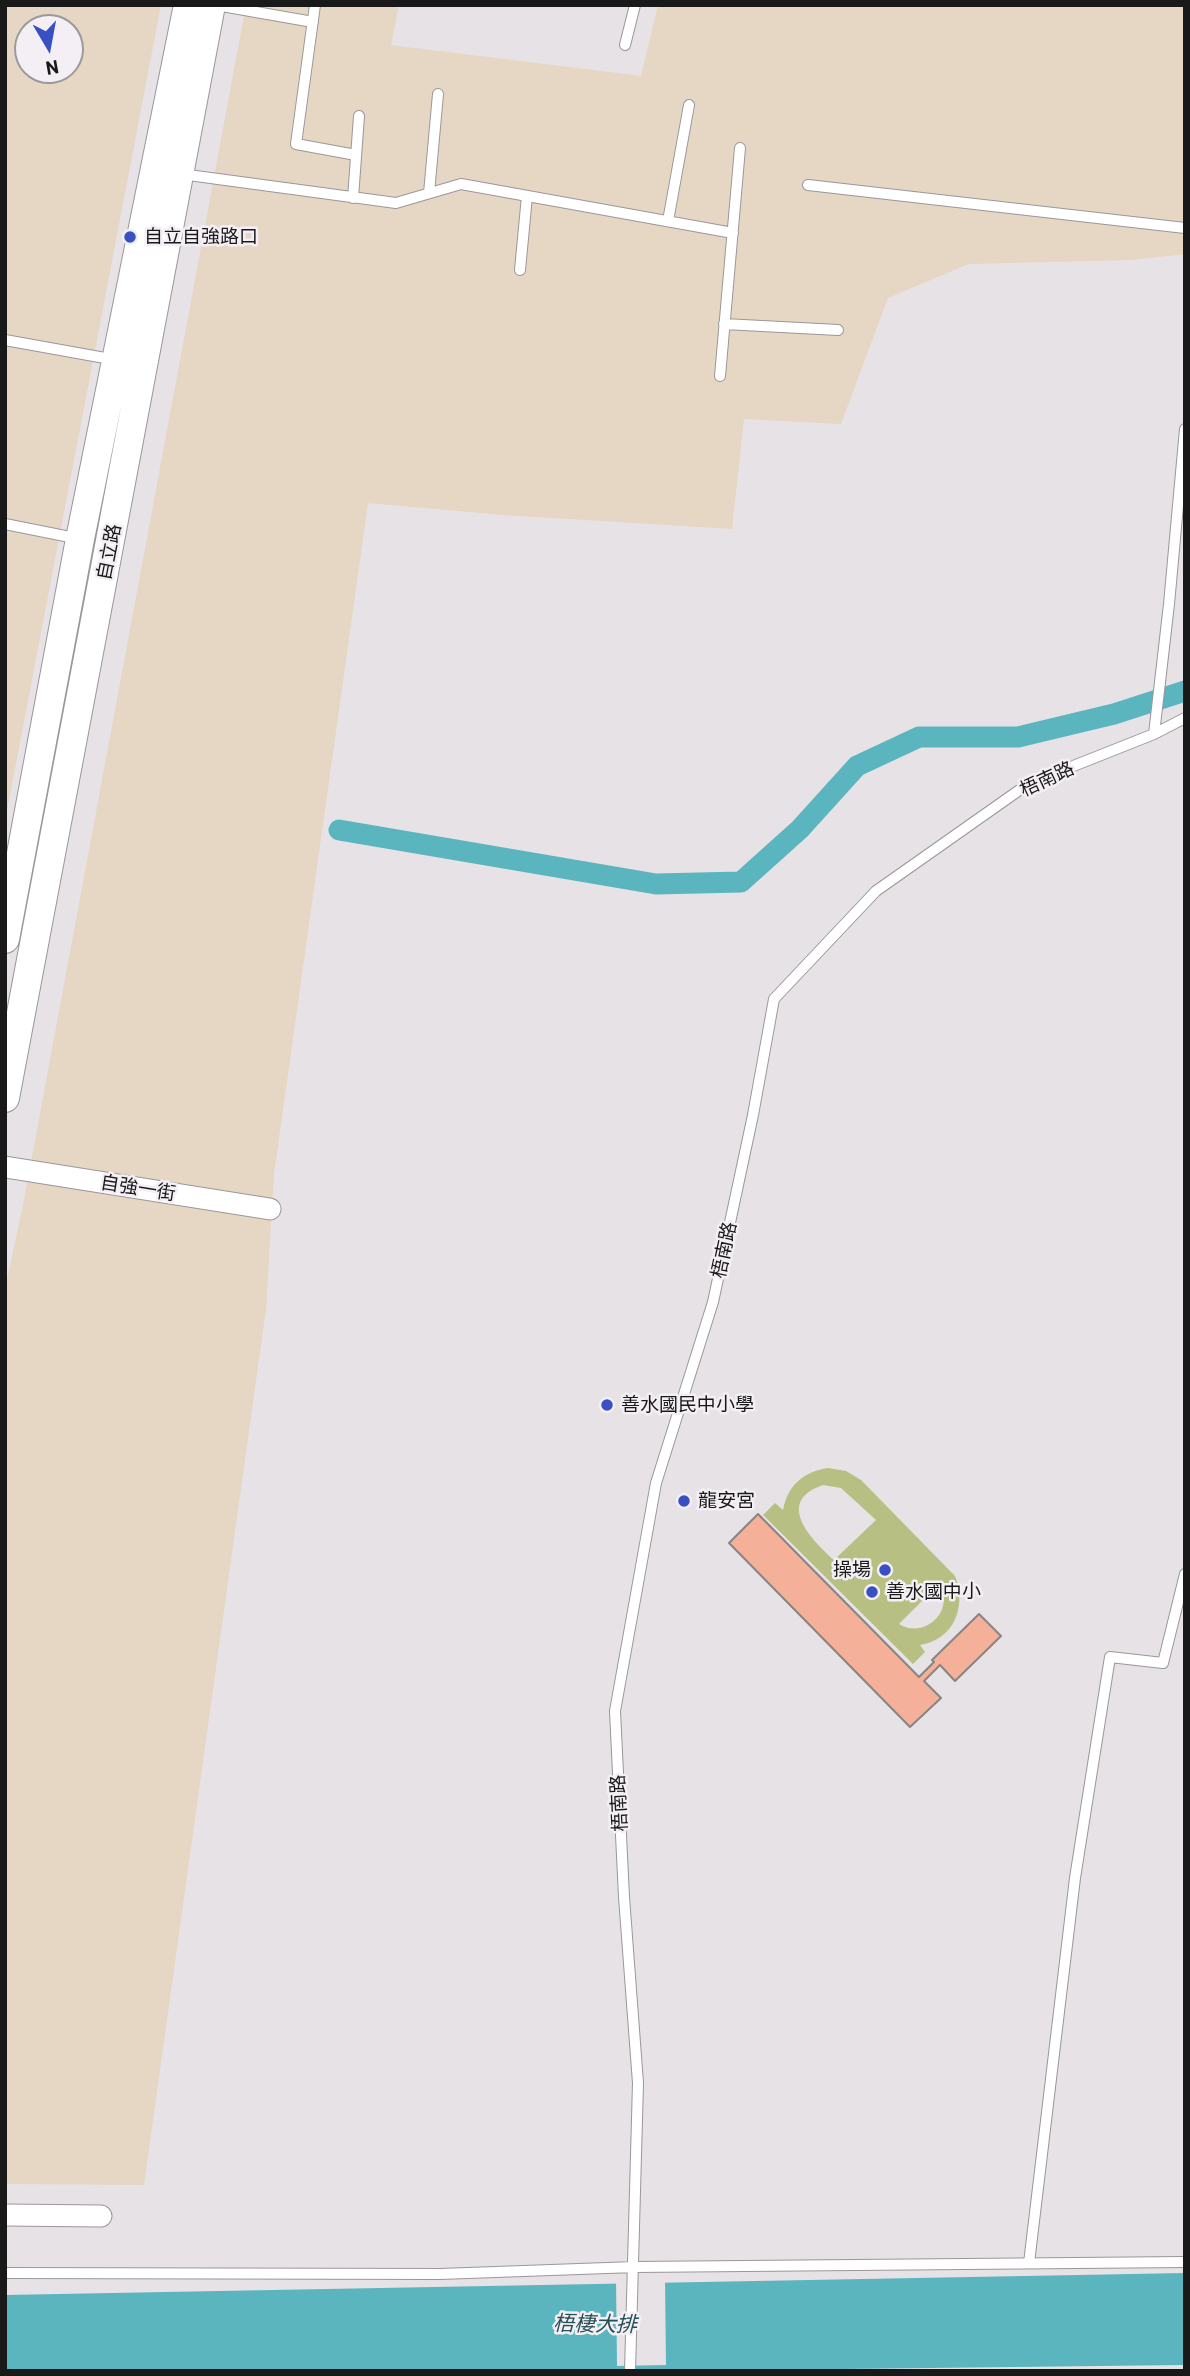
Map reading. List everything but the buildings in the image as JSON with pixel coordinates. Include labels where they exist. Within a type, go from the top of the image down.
[{"type":"street","name":"自立路","points":[[5,939],[80,539],[188,5]]},
{"type":"street","name":"自立路","points":[[5,1098],[214,5]]},
{"type":"street","name":"自強一街","points":[[5,1167],[270,1209]]},
{"type":"street","points":[[5,2215],[101,2216]]},
{"type":"lane","points":[[214,5],[313,22]]},
{"type":"lane","points":[[315,5],[296,144],[356,155]]},
{"type":"lane","points":[[625,45],[635,5]]},
{"type":"lane","points":[[429,193],[438,94]]},
{"type":"lane","points":[[668,221],[689,104]]},
{"type":"lane","points":[[353,198],[359,116]]},
{"type":"lane","points":[[720,376],[740,148]]},
{"type":"lane","points":[[181,174],[396,203],[461,184],[733,233]]},
{"type":"lane","points":[[808,185],[1185,228]]},
{"type":"lane","points":[[520,270],[527,196]]},
{"type":"lane","points":[[724,324],[838,330]]},
{"type":"lane","points":[[5,340],[116,360]]},
{"type":"lane","points":[[1154,734],[1185,429]]},
{"type":"lane","points":[[5,524],[80,539]]},
{"type":"lane","name":"梧南路","points":[[631,2371],[638,2083],[624,1897],[615,1711],[656,1483],[713,1302],[753,1115],[774,999],[876,891],[1028,784],[1154,734],[1185,718]]},
{"type":"lane","points":[[1029,2263],[1074,1878],[1110,1657],[1164,1662],[1185,1574]]},
{"type":"lane","points":[[5,2273],[440,2274],[635,2267],[1185,2262]]},
{"type":"shaded area","points":[[5,5],[161,5],[5,821]]},
{"type":"shaded area","points":[[246,5],[399,5],[391,45],[641,76],[658,5],[1185,5],[1185,254],[1133,260],[969,264],[888,298],[841,424],[744,419],[732,529],[503,515],[368,503],[274,1174],[266,1309],[144,2185],[5,2184],[5,1289],[23,1205]]},
{"type":"green space","points":[[828,1468],[846,1471],[861,1480],[955,1576],[959,1599],[955,1620],[942,1636],[920,1645],[925,1652],[913,1664],[763,1515],[775,1503],[783,1510],[789,1493],[798,1481]],"holes":[[[823,1485],[841,1488],[876,1520],[834,1560],[808,1532],[799,1511],[801,1501],[808,1492]],[[938,1585],[943,1595],[943,1604],[941,1613],[935,1620],[918,1628],[899,1624]]]},
{"type":"water","name":"梧棲大排","points":[[1185,2273],[1185,2365],[676,2371],[5,2371],[5,2295]]},
{"type":"pier","points":[[665,2278],[666,2365],[617,2366],[616,2279]]},
{"type":"waterway","points":[[339,830],[656,884],[741,882],[800,829],[857,766],[919,737],[1018,737],[1114,714],[1185,691]]},
{"type":"place","name":"自立自強路口","points":[[130,237]]},
{"type":"place","name":"善水國民中小學","points":[[607,1405]]},
{"type":"place","name":"龍安宮","points":[[684,1501]]},
{"type":"place","name":"操場","points":[[885,1570]]},
{"type":"place","name":"善水國中小","points":[[872,1592]]}]
